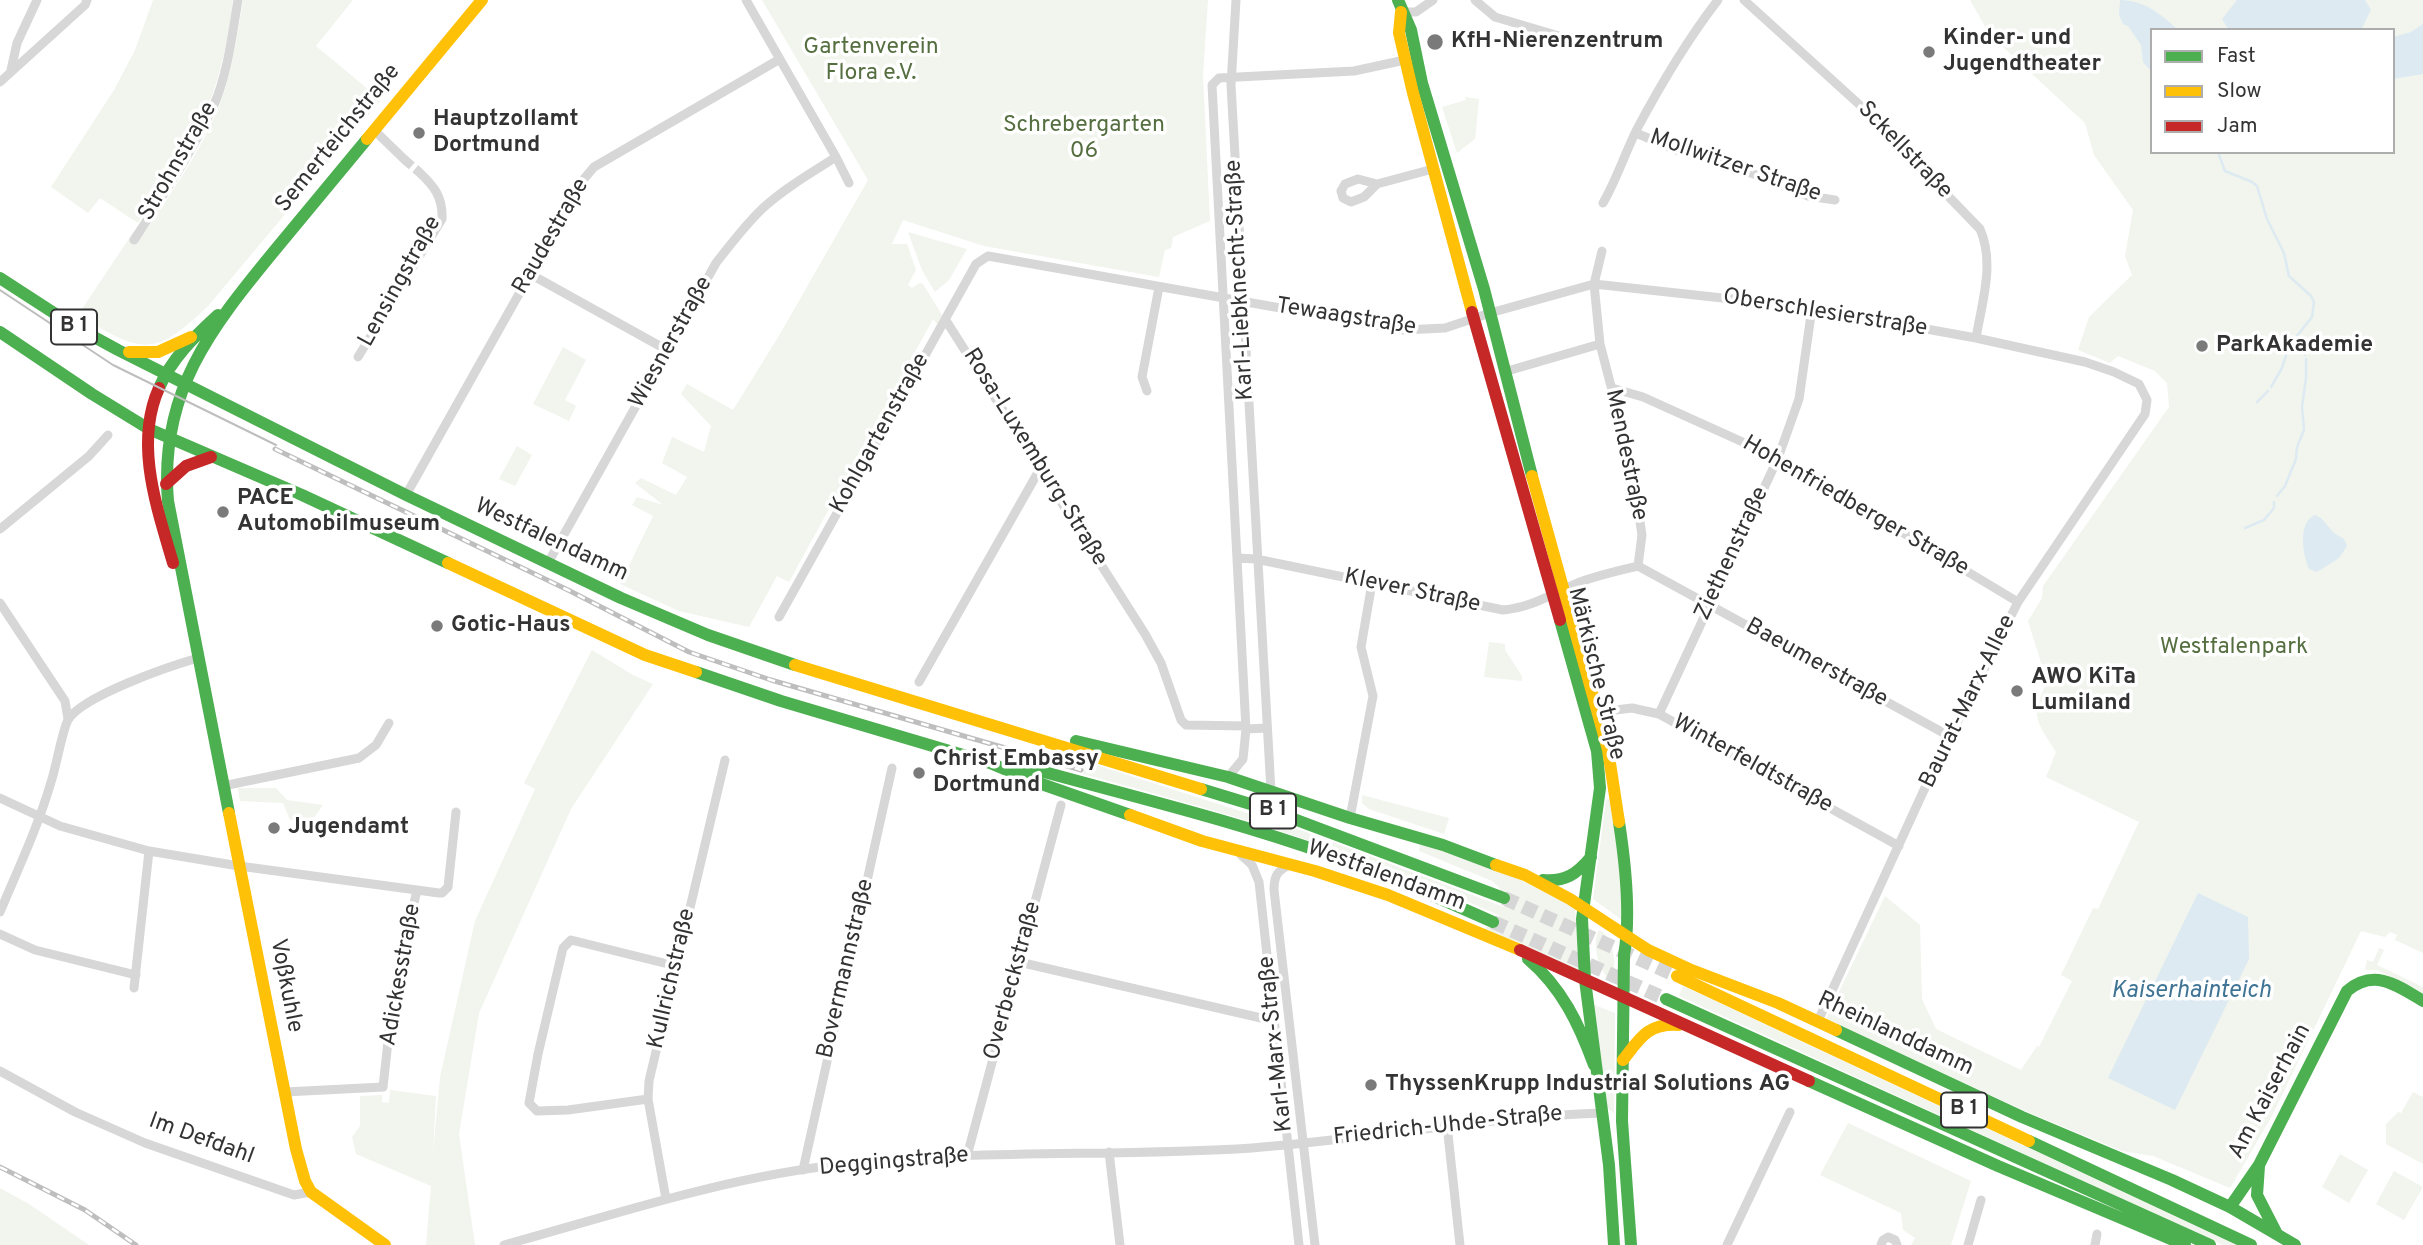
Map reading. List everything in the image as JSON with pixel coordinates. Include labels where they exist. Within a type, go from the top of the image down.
[{"type":"main road","name":"Semerteichstraße","points":[[168,438],[175,405],[184,383],[208,336],[229,306],[482,0]]},
{"type":"main road","name":"Märkische Straße","points":[[1399,6],[1399,33],[1405,60],[1474,319],[1599,712],[1610,763],[1623,848],[1628,938],[1624,955],[1622,1121],[1630,1245]]},
{"type":"main road","name":"Märkische Straße","points":[[1399,6],[1411,30],[1425,94],[1490,313],[1597,751],[1600,788],[1582,919],[1585,980],[1609,1165],[1614,1245]]},
{"type":"main road","name":"Westfalendamm","points":[[0,278],[74,327],[118,351],[406,495],[671,620],[794,665],[1281,814],[1504,898]]},
{"type":"main road","name":"Semerteichstraße","points":[[149,429],[157,388],[174,357],[191,337],[229,306]]},
{"type":"main road","name":"Westfalendamm","points":[[0,332],[149,429],[302,495],[645,655],[780,701],[990,763],[1032,781],[1237,852],[1369,888],[1513,947],[1625,998]]},
{"type":"main road","points":[[118,351],[158,352],[191,337]]},
{"type":"main road","name":"Voßkuhle","points":[[149,429],[148,462],[155,502],[186,601]]},
{"type":"main road","name":"Voßkuhle","points":[[168,438],[166,484],[186,601],[296,1149],[311,1192]]},
{"type":"main road","points":[[166,484],[180,467],[191,460],[211,457]]},
{"type":"main road","name":"Westfalendamm","points":[[1037,738],[1059,737],[1271,791],[1350,818],[1467,852],[1534,879],[1585,908]]},
{"type":"main road","name":"Westfalendamm","points":[[990,763],[1037,770],[1246,827],[1402,882],[1493,922]]},
{"type":"main road","points":[[1534,879],[1563,881],[1577,874],[1591,857]]},
{"type":"main road","name":"Rheinlanddamm","points":[[1585,908],[1628,938],[1671,961],[1744,988],[2010,1112],[2172,1180],[2230,1207],[2295,1245]]},
{"type":"main road","points":[[1513,947],[1533,962],[1559,989],[1577,1021],[1594,1065]]},
{"type":"main road","name":"Rheinlanddamm","points":[[1677,976],[2251,1245]]},
{"type":"main road","name":"Am Kaiserhain","points":[[2230,1207],[2259,1165],[2344,995],[2353,984],[2380,979],[2423,1002]]},
{"type":"main road","points":[[1625,998],[1998,1166],[2185,1245]]},
{"type":"main road","name":"B 1","points":[[1666,999],[2210,1245]]},
{"type":"main road","points":[[1623,1060],[1641,1037],[1655,1025],[1676,1024],[1699,1031]]},
{"type":"main road","points":[[1602,1113],[1622,1121]]},
{"type":"main road","points":[[2259,1165],[2257,1195],[2277,1234]]},
{"type":"main road","points":[[311,1192],[385,1244]]},
{"type":"street","points":[[10,71],[17,43],[37,0]]},
{"type":"street","points":[[0,82],[85,5],[87,0]]},
{"type":"street","name":"Strohnstraße","points":[[134,240],[191,148],[214,104],[226,68],[239,0]]},
{"type":"street","points":[[746,0],[849,183]]},
{"type":"street","name":"Karl-Liebknecht-Straße","points":[[1236,0],[1231,77],[1271,791]]},
{"type":"street","points":[[1399,6],[1416,12],[1433,0]]},
{"type":"street","points":[[1475,0],[1495,17],[1579,42]]},
{"type":"street","points":[[1604,203],[1636,133],[1690,36],[1718,0]]},
{"type":"street","name":"Sckellstraße","points":[[1744,0],[1862,107],[1980,229],[1986,243],[1988,262],[1976,338]]},
{"type":"street","name":"Raudestraße","points":[[406,495],[583,180],[594,167],[780,59]]},
{"type":"street","points":[[1231,77],[1354,71],[1405,60]]},
{"type":"street","points":[[0,63],[10,71]]},
{"type":"street","name":"Karl-Liebknecht-Straße","points":[[1228,778],[1243,760],[1246,727],[1212,85],[1214,81],[1231,77]]},
{"type":"street","points":[[374,130],[405,160]]},
{"type":"street","name":"Mollwitzer Straße","points":[[1636,133],[1676,150],[1760,176],[1808,196],[1835,200]]},
{"type":"street","name":"Wiesnerstraße","points":[[548,563],[716,263],[764,208],[787,189],[836,157]]},
{"type":"street","points":[[1377,184],[1433,169]]},
{"type":"street","name":"Lensingstraße","points":[[358,357],[442,219],[439,195],[419,172]]},
{"type":"street","name":"Mendestraße","points":[[1602,251],[1594,284],[1600,344],[1631,463],[1642,536],[1638,566]]},
{"type":"street","name":"Tewaagstraße","points":[[988,256],[1405,330],[1445,328],[1490,313]]},
{"type":"street","name":"Kohlgartenstraße","points":[[779,617],[976,264],[988,256]]},
{"type":"street","points":[[530,274],[667,350]]},
{"type":"street","name":"Oberschlesierstraße","points":[[1490,313],[1594,284],[1812,308],[2068,358],[2114,372],[2139,384],[2147,400]]},
{"type":"street","points":[[1147,391],[1142,377],[1159,287]]},
{"type":"street","name":"Ziethenstraße","points":[[1659,714],[1777,458],[1799,400],[1812,308]]},
{"type":"street","name":"Rosa-Luxemburg-Straße","points":[[945,319],[1122,597],[1160,663],[1181,720],[1186,725],[1246,727]]},
{"type":"street","points":[[1504,372],[1600,344]]},
{"type":"street","name":"Hohenfriedberger Straße","points":[[1612,388],[1643,397],[1777,458],[2018,602]]},
{"type":"street","name":"Baurat-Marx-Allee","points":[[1818,1021],[1935,770],[2018,602],[2145,414],[2147,400]]},
{"type":"street","points":[[0,529],[89,456],[108,435]]},
{"type":"street","points":[[919,682],[1041,467]]},
{"type":"street","points":[[1237,558],[1256,559]]},
{"type":"street","name":"Klever Straße","points":[[1256,559],[1503,610],[1516,609],[1560,592]]},
{"type":"street","points":[[1560,592],[1586,581],[1638,566]]},
{"type":"street","name":"Baeumerstraße","points":[[1638,566],[1951,737]]},
{"type":"street","points":[[1350,818],[1373,696],[1362,647],[1372,583]]},
{"type":"street","points":[[0,603],[65,701],[68,719],[39,817],[0,912]]},
{"type":"street","points":[[68,719],[84,706],[139,678],[198,658]]},
{"type":"street","name":"Winterfeldtstraße","points":[[1599,712],[1632,708],[1659,714],[1899,846]]},
{"type":"street","points":[[223,786],[359,758],[376,745],[389,723]]},
{"type":"street","points":[[1246,727],[1267,728]]},
{"type":"street","name":"Kullrichstraße","points":[[666,1199],[648,1099],[649,1081],[725,760]]},
{"type":"street","name":"Bovermannstraße","points":[[803,1170],[892,768]]},
{"type":"street","points":[[0,798],[60,826],[149,851],[442,893],[448,887],[456,812]]},
{"type":"street","name":"Overbeckstraße","points":[[967,1156],[1060,805]]},
{"type":"street","points":[[134,988],[149,851]]},
{"type":"street","name":"Karl-Marx-Straße","points":[[1237,852],[1252,865],[1259,882],[1274,1021],[1315,1245]]},
{"type":"street","name":"Karl-Marx-Straße","points":[[1290,865],[1279,869],[1274,882],[1295,1144],[1299,1245]]},
{"type":"street","name":"Adickesstraße","points":[[285,1092],[383,1087],[393,996],[417,890]]},
{"type":"street","points":[[0,934],[35,950],[136,975]]},
{"type":"street","points":[[648,1099],[568,1110],[537,1111],[529,1103],[563,948],[571,940],[676,965]]},
{"type":"street","points":[[1019,962],[1274,1021]]},
{"type":"street","name":"Im Defdahl","points":[[0,1071],[75,1112],[145,1143],[294,1195],[311,1192]]},
{"type":"street","points":[[1727,1245],[1790,1112]]},
{"type":"street","name":"Friedrich-Uhde-Straße","points":[[1295,1144],[1447,1125],[1602,1113]]},
{"type":"street","points":[[1447,1125],[1460,1245]]},
{"type":"street","name":"Deggingstraße","points":[[504,1245],[715,1186],[842,1164],[967,1156],[1227,1149],[1295,1144]]},
{"type":"street","points":[[1109,1152],[1120,1245]]},
{"type":"street","points":[[1968,1245],[1981,1200]]},
{"type":"street","points":[[2095,1245],[2097,1234]]},
{"type":"street","points":[[1881,1245],[1888,1237],[1895,1240],[1897,1245]]},
{"type":"green space","points":[[153,0],[233,0],[224,54],[208,106],[184,151],[138,223],[100,198],[88,213],[51,187],[114,90],[135,50]]},
{"type":"green space","points":[[243,0],[353,0],[316,46],[381,100],[208,306],[173,335],[159,342],[146,345],[132,343],[78,315],[134,231],[142,236],[201,144],[227,84]]},
{"type":"green space","points":[[762,0],[1208,0],[1203,76],[1210,221],[1173,237],[1171,248],[1165,250],[1159,277],[984,246],[903,220],[892,244],[907,244],[916,270],[908,285],[912,288],[923,284],[942,315],[937,324],[933,319],[789,582],[777,576],[749,627],[679,611],[620,584],[653,516],[632,505],[637,497],[663,505],[635,483],[641,478],[676,495],[687,477],[662,463],[672,437],[704,452],[711,426],[681,394],[687,384],[733,410],[868,180]]},
{"type":"green space","name":"Westfalenpark","points":[[1970,0],[2423,0],[2423,953],[2395,940],[2397,935],[2390,932],[2385,937],[2361,931],[2272,1116],[2230,1188],[2153,1156],[2122,1151],[2025,1111],[1826,1019],[1885,896],[1920,925],[1922,999],[1936,1029],[2021,1070],[2037,1046],[2039,1047],[2072,981],[2061,975],[2093,908],[2098,909],[2139,822],[2046,777],[2056,752],[2038,719],[2038,704],[2047,682],[2028,621],[2042,598],[2043,586],[2169,407],[2167,383],[2155,371],[2118,356],[2110,363],[2078,350],[2089,317],[2132,275],[2125,256],[2133,210],[2094,155],[2085,123],[1990,35]]},
{"type":"green space","points":[[1465,97],[1479,99],[1475,139],[1457,153],[1442,107],[1466,100]]},
{"type":"green space","points":[[908,232],[967,249],[949,280],[935,292],[922,270]]},
{"type":"green space","points":[[563,347],[586,360],[565,400],[576,406],[569,421],[533,404]]},
{"type":"green space","points":[[517,446],[532,455],[515,486],[499,479]]},
{"type":"green space","points":[[1489,642],[1505,644],[1505,650],[1522,676],[1522,681],[1484,677]]},
{"type":"green space","points":[[592,650],[653,684],[571,809],[479,1013],[459,1134],[475,1245],[426,1245],[431,1186],[356,1154],[352,1137],[360,1126],[360,1096],[382,1095],[382,1102],[389,1103],[390,1090],[436,1096],[433,1153],[440,1077],[475,921],[535,789],[524,783]]},
{"type":"green space","points":[[1087,762],[1306,832],[1504,907],[1502,892],[1492,881],[1419,851],[1420,843],[1501,870],[1575,908],[1579,972],[1484,929],[1500,916],[1487,910],[1313,842],[1083,774]]},
{"type":"green space","points":[[238,788],[276,788],[287,800],[323,805],[310,823],[290,820],[283,803],[240,801]]},
{"type":"green space","points":[[1362,795],[1449,818],[1444,834],[1369,809],[1362,803]]},
{"type":"green space","points":[[1611,798],[1622,920],[1593,899],[1606,800]]},
{"type":"green space","points":[[1599,930],[1608,938],[1613,951],[1614,979],[1611,981],[1597,957],[1596,942]]},
{"type":"green space","points":[[2379,948],[2384,950],[2377,965],[2423,987],[2423,993],[2377,970],[2365,970],[2367,960],[2373,962]]},
{"type":"green space","points":[[1683,986],[2236,1245],[2223,1245],[1679,996]]},
{"type":"green space","points":[[1592,1004],[1615,1013],[1614,1113],[1605,1107]]},
{"type":"green space","points":[[2413,1092],[2423,1097],[2423,1164],[2386,1144],[2386,1124],[2398,1112],[2401,1113]]},
{"type":"green space","points":[[1848,1123],[1971,1181],[1951,1245],[1911,1245],[1915,1238],[1903,1230],[1901,1213],[1820,1175]]},
{"type":"green space","points":[[2340,1154],[2368,1170],[2349,1203],[2322,1187]]},
{"type":"green space","points":[[2394,1171],[2423,1187],[2404,1220],[2376,1204]]},
{"type":"green space","points":[[0,1188],[29,1204],[89,1245],[0,1245]]},
{"type":"water","points":[[2120,0],[2137,2],[2152,9],[2176,28],[2150,28],[2150,70],[2143,62],[2141,45],[2119,15]]},
{"type":"water","points":[[2237,0],[2365,0],[2371,10],[2362,28],[2228,28],[2222,19]]},
{"type":"water","points":[[2423,24],[2423,74],[2395,79],[2395,36],[2411,32]]},
{"type":"water","points":[[2315,515],[2344,539],[2347,546],[2339,558],[2317,572],[2309,569],[2303,540],[2306,525]]},
{"type":"water","name":"Kaiserhainteich","points":[[2198,893],[2248,917],[2249,959],[2175,1110],[2108,1078]]},
{"type":"waterway","points":[[2219,154],[2225,171],[2257,186],[2267,219],[2284,253],[2289,276],[2314,302],[2312,317],[2289,346],[2282,368],[2271,387]]},
{"type":"waterway","points":[[2297,338],[2303,343],[2305,355]]},
{"type":"waterway","points":[[2277,496],[2285,486],[2304,430],[2302,407],[2306,359]]},
{"type":"waterway","points":[[2257,402],[2268,391]]},
{"type":"waterway","points":[[2245,528],[2264,520],[2274,508],[2274,502]]},
{"type":"tunnel","points":[[405,160],[419,172]]},
{"type":"tunnel","points":[[1504,898],[1677,976]]},
{"type":"tunnel","points":[[1493,922],[1666,999]]},
{"type":"tram line","points":[[0,290],[113,365],[276,445]]},
{"type":"railway","points":[[275,449],[568,590],[689,652],[771,680],[1081,770]]},
{"type":"railway","points":[[0,1167],[85,1210],[136,1245]]},
{"type":"traffic: fast","points":[[1398,0],[1411,30],[1422,83],[1484,289],[1532,476]]},
{"type":"traffic: fast","points":[[229,813],[168,501],[167,462],[172,427],[181,395],[210,336],[251,279],[367,139]]},
{"type":"traffic: fast","points":[[0,278],[74,326],[118,350],[406,495],[621,598],[708,635],[795,665]]},
{"type":"traffic: fast","points":[[159,388],[177,358],[218,315]]},
{"type":"traffic: fast","points":[[0,332],[149,429],[302,495],[448,563]]},
{"type":"traffic: fast","points":[[1560,620],[1597,751],[1600,788],[1582,919],[1585,980],[1609,1165],[1614,1245]]},
{"type":"traffic: fast","points":[[696,672],[781,701],[990,763],[1130,815]]},
{"type":"traffic: fast","points":[[1076,741],[1228,777],[1350,818],[1443,845],[1496,865]]},
{"type":"traffic: fast","points":[[1012,766],[1037,770],[1221,820],[1294,843],[1392,878],[1493,922]]},
{"type":"traffic: fast","points":[[1201,789],[1270,810],[1504,898]]},
{"type":"traffic: fast","points":[[1619,822],[1627,906],[1622,1121],[1631,1245]]},
{"type":"traffic: fast","points":[[1543,880],[1558,880],[1570,876],[1591,857]]},
{"type":"traffic: fast","points":[[1528,959],[1560,994],[1582,1035],[1594,1065]]},
{"type":"traffic: fast","points":[[2230,1207],[2259,1165],[2347,991],[2367,981],[2385,981],[2423,1001]]},
{"type":"traffic: fast","points":[[1666,999],[2210,1245]]},
{"type":"traffic: fast","points":[[1836,1030],[2022,1117],[2230,1207],[2295,1245]]},
{"type":"traffic: fast","points":[[1809,1081],[1998,1166],[2185,1245]]},
{"type":"traffic: fast","points":[[2029,1141],[2251,1245]]},
{"type":"traffic: fast","points":[[2259,1166],[2257,1195],[2277,1234]]},
{"type":"traffic: slow","points":[[367,139],[482,0]]},
{"type":"traffic: slow","points":[[1401,12],[1399,33],[1413,93],[1472,312]]},
{"type":"traffic: slow","points":[[129,352],[158,352],[191,337]]},
{"type":"traffic: slow","points":[[1532,476],[1608,750],[1619,822]]},
{"type":"traffic: slow","points":[[448,563],[645,655],[696,672]]},
{"type":"traffic: slow","points":[[795,665],[1201,789]]},
{"type":"traffic: slow","points":[[229,813],[296,1149],[305,1181],[311,1192],[385,1245]]},
{"type":"traffic: slow","points":[[1130,815],[1202,841],[1315,871],[1388,895],[1520,950]]},
{"type":"traffic: slow","points":[[1496,865],[1525,875],[1570,899],[1648,950],[1689,969],[1778,1003],[1836,1030]]},
{"type":"traffic: slow","points":[[1677,976],[2029,1141]]},
{"type":"traffic: slow","points":[[1623,1060],[1652,1029],[1679,1025]]},
{"type":"traffic: jam","points":[[1472,312],[1560,620]]},
{"type":"traffic: jam","points":[[159,388],[148,431],[148,453],[155,498],[173,563]]},
{"type":"traffic: jam","points":[[166,484],[186,466],[211,457]]},
{"type":"traffic: jam","points":[[1520,950],[1809,1081]]},
{"type":"place","name":"KfH-Nierenzentrum","points":[[1435,42]]},
{"type":"place","name":"Kinder- und Jugendtheater","points":[[1929,52]]},
{"type":"place","name":"Hauptzollamt Dortmund","points":[[419,133]]},
{"type":"place","name":"ParkAkademie","points":[[2202,346]]},
{"type":"place","name":"PACE Automobilmuseum","points":[[223,512]]},
{"type":"place","name":"Gotic-Haus","points":[[437,626]]},
{"type":"place","name":"AWO KiTa Lumiland","points":[[2017,691]]},
{"type":"place","name":"Christ Embassy Dortmund","points":[[919,773]]},
{"type":"place","name":"Jugendamt","points":[[274,828]]},
{"type":"place","name":"ThyssenKrupp Industrial Solutions AG","points":[[1371,1085]]},
{"type":"park label","name":"Gartenverein Flora e.V.","points":[[871,61]]},
{"type":"park label","name":"Schrebergarten 06","points":[[1084,139]]}]
